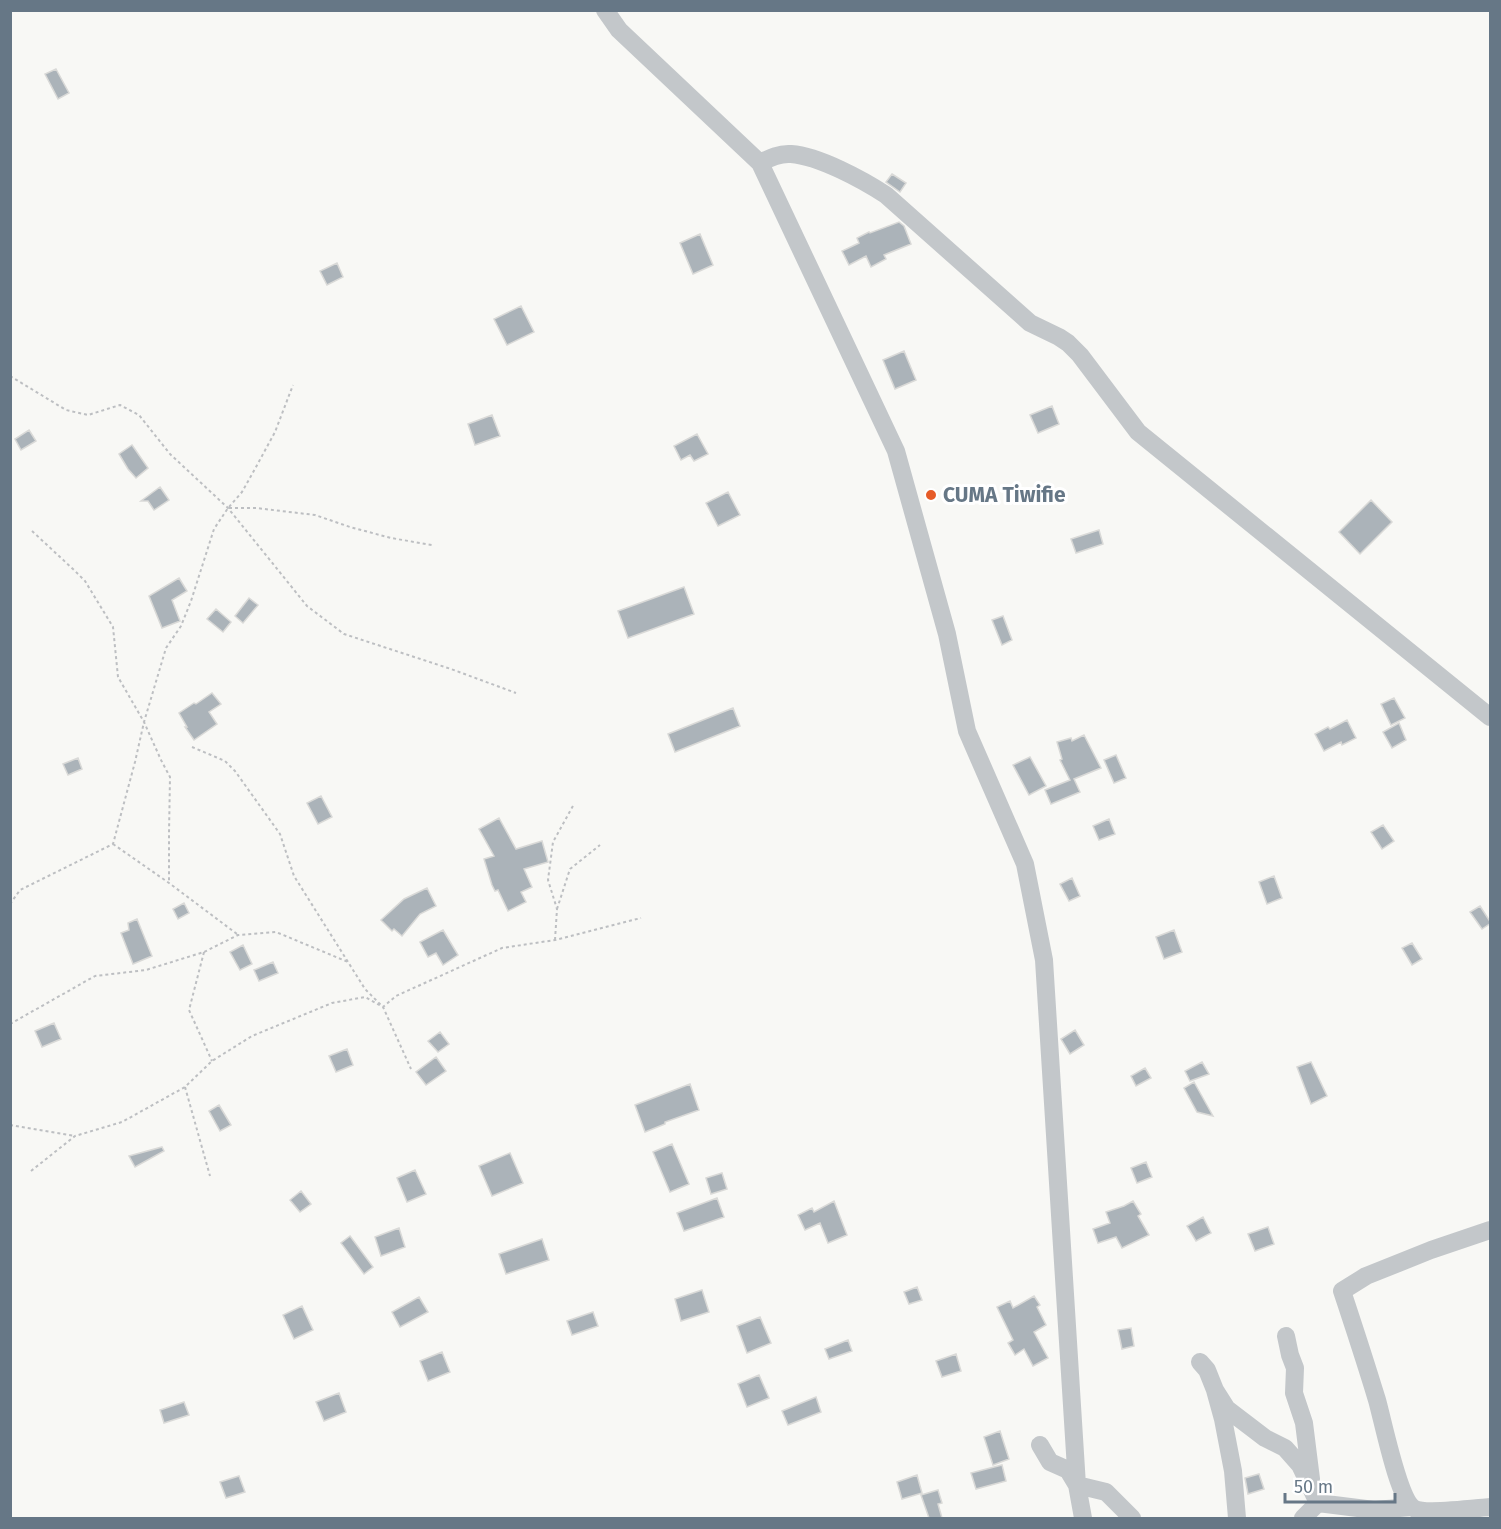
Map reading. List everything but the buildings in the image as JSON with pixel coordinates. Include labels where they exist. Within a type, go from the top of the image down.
[{"type":"street","points":[[605,10],[619,30],[760,163],[896,451],[947,634],[967,731],[1025,864],[1044,960],[1077,1485],[1083,1518]]},
{"type":"street","points":[[760,163],[771,157],[791,154],[815,160],[862,180],[886,195],[1030,323],[1068,343],[1080,355],[1138,432],[1491,717]]},
{"type":"street","points":[[1412,1507],[1405,1497],[1393,1462],[1381,1414],[1342,1291],[1366,1276],[1491,1230]]},
{"type":"street","points":[[1286,1336],[1295,1368],[1294,1393],[1304,1423],[1315,1498],[1304,1518]]},
{"type":"street","points":[[1200,1362],[1207,1370],[1215,1390],[1222,1419],[1233,1471],[1237,1518]]},
{"type":"street","points":[[1215,1390],[1227,1409],[1265,1438],[1284,1448],[1300,1465],[1315,1498],[1350,1513],[1412,1507],[1419,1510],[1464,1515],[1491,1507]]},
{"type":"street","points":[[1040,1445],[1050,1462],[1068,1470],[1077,1485],[1106,1492],[1132,1518]]},
{"type":"path","points":[[10,376],[66,410],[88,415],[120,405],[139,415],[170,454],[228,508],[307,606],[344,634],[516,693]]},
{"type":"path","points":[[10,904],[20,890],[113,844],[144,722],[166,648],[182,626],[214,529],[242,492],[270,441],[293,385]]},
{"type":"path","points":[[228,508],[256,508],[315,514],[371,532],[432,545]]},
{"type":"path","points":[[32,531],[85,581],[113,627],[118,677],[144,722],[171,777],[170,883]]},
{"type":"path","points":[[192,747],[225,761],[235,771],[280,834],[294,876],[365,988],[383,1007],[411,1069]]},
{"type":"path","points":[[557,909],[548,880],[553,842],[574,804]]},
{"type":"path","points":[[113,844],[170,883],[238,935]]},
{"type":"path","points":[[555,940],[557,909],[570,869],[600,844]]},
{"type":"path","points":[[383,1007],[396,996],[502,948],[555,940],[641,918]]},
{"type":"path","points":[[10,1022],[95,976],[146,970],[204,952],[238,935],[276,932],[348,962]]},
{"type":"path","points":[[204,952],[189,1010],[212,1062]]},
{"type":"path","points":[[30,1172],[75,1136],[122,1122],[185,1087],[212,1062],[252,1036],[332,1003],[365,997],[383,1007]]},
{"type":"path","points":[[185,1087],[210,1176]]},
{"type":"path","points":[[10,1125],[75,1136]]},
{"type":"place","name":"CUMA Tiwifie","points":[[931,495]]}]
